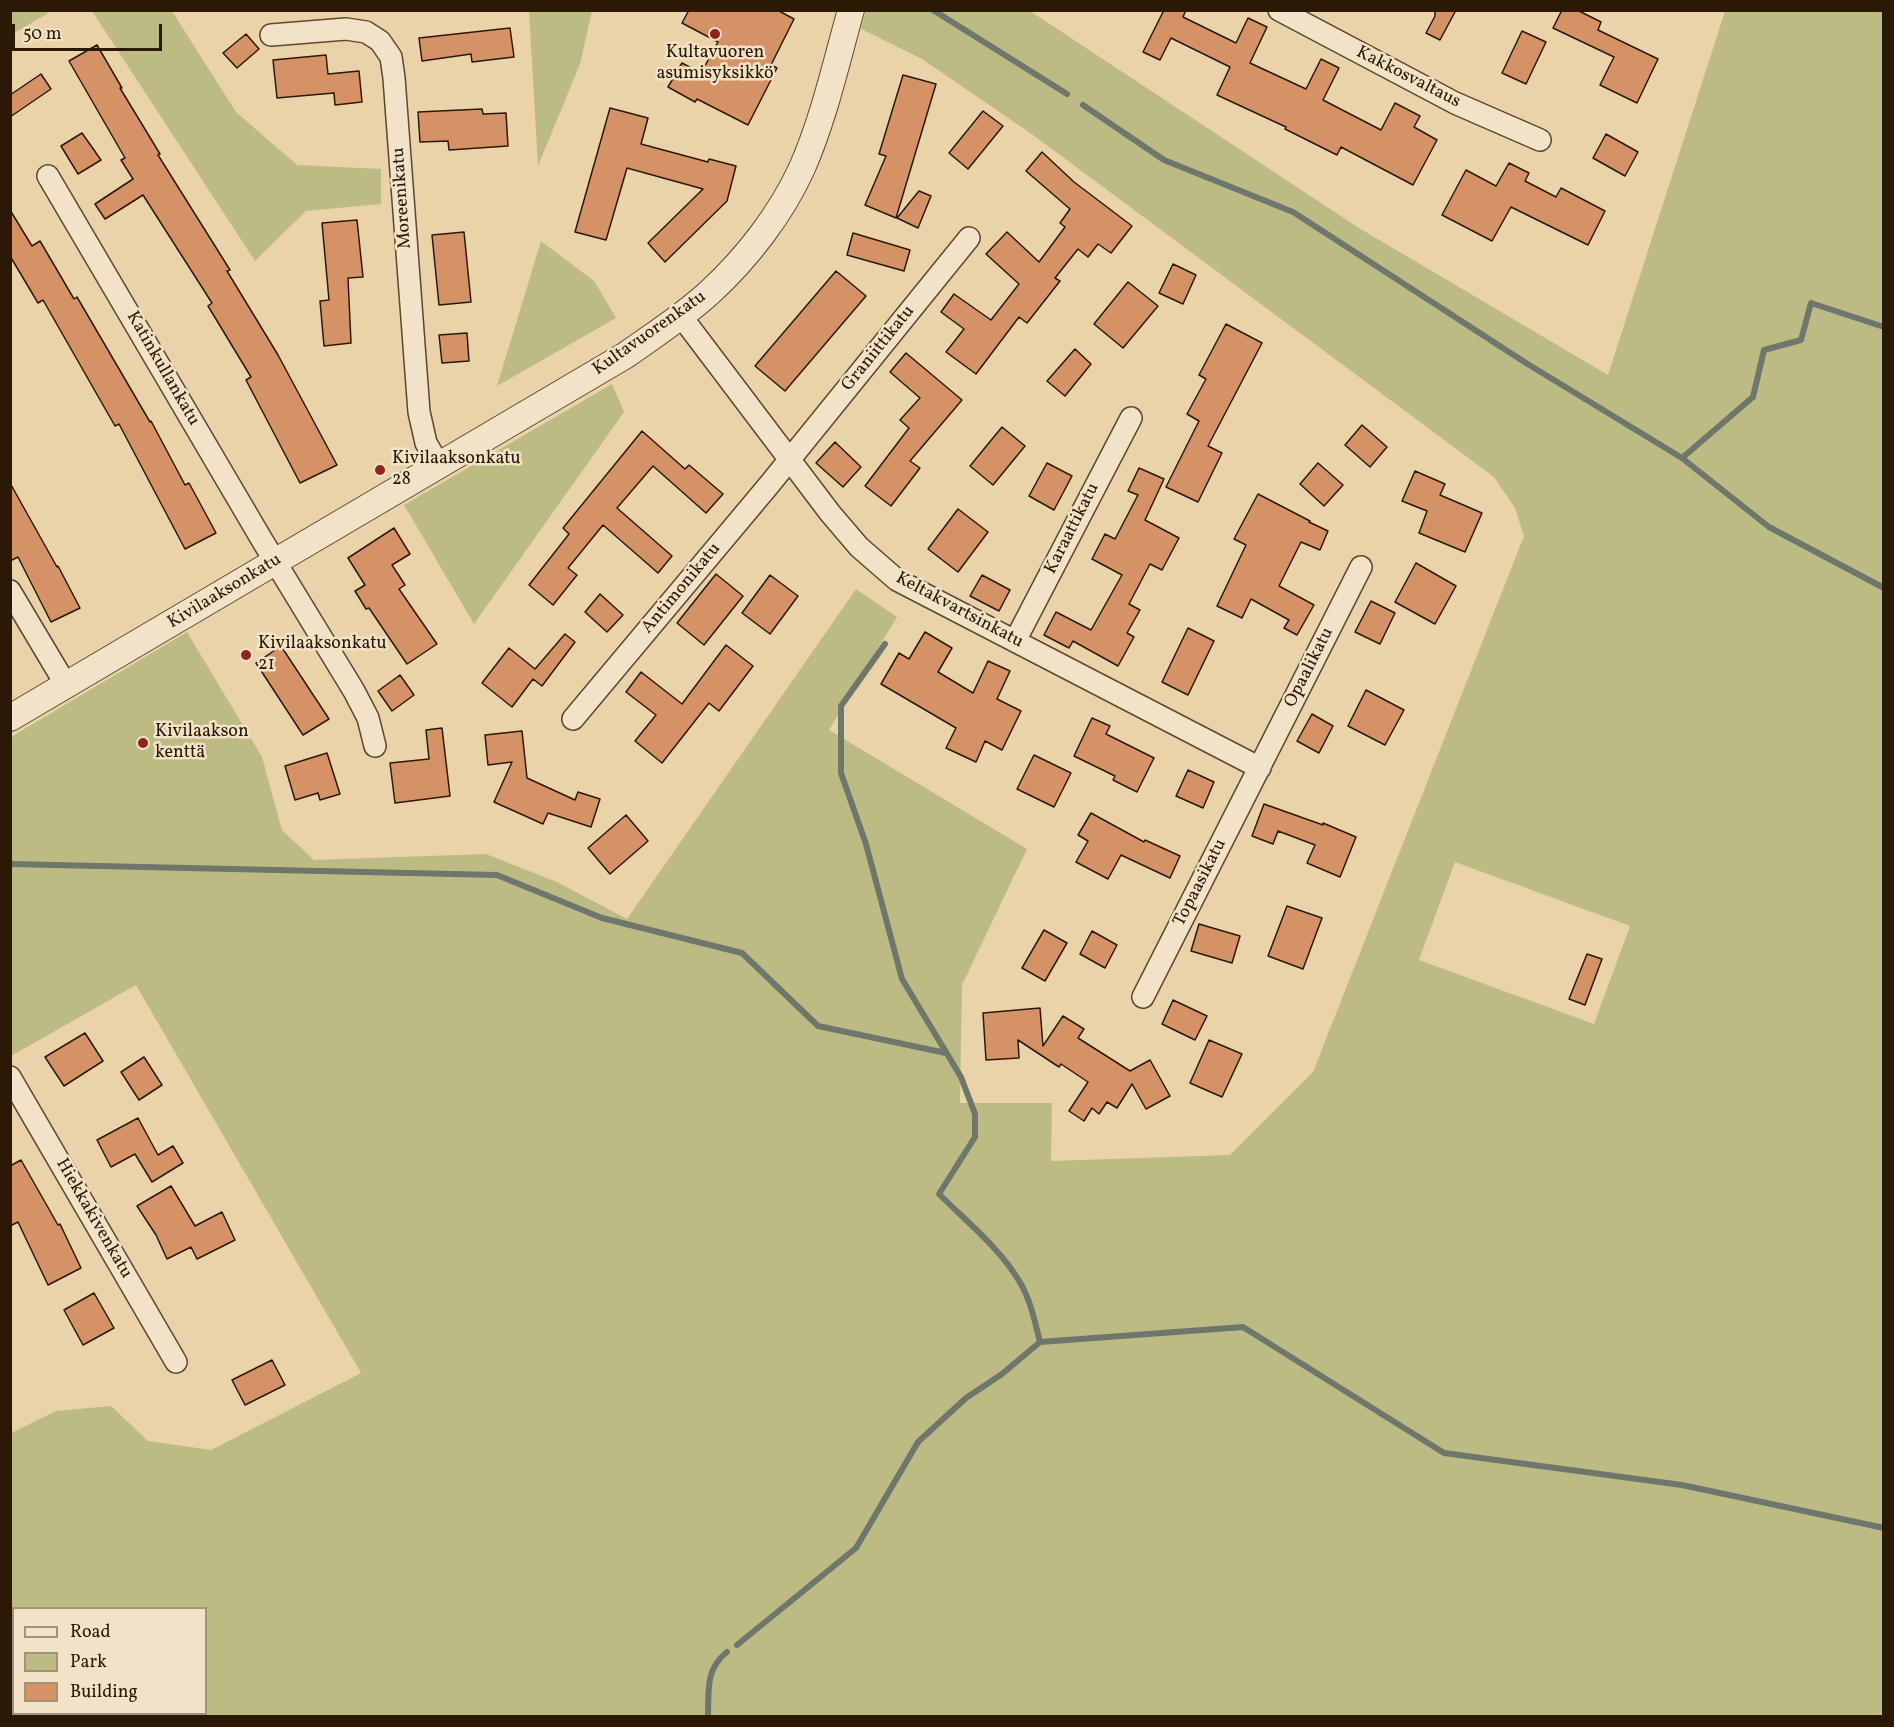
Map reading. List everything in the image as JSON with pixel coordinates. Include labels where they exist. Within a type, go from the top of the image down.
[{"type":"street","name":"Kultavuorenkatu","points":[[439,465],[626,355],[681,316],[710,292],[752,248],[778,211],[802,168],[822,111],[851,10]]},
{"type":"street","name":"Kakkosvaltaus","points":[[1279,10],[1455,103],[1540,140]]},
{"type":"street","name":"Moreenikatu","points":[[271,35],[346,28],[366,32],[380,41],[391,57],[419,412],[426,442],[439,465]]},
{"type":"street","name":"Katinkullankatu","points":[[48,176],[275,562],[354,691],[368,718],[375,746]]},
{"type":"street","name":"Graniittikatu","points":[[790,459],[969,238]]},
{"type":"street","name":"Keltakvartsinkatu","points":[[681,316],[830,513],[859,547],[897,580],[1260,768]]},
{"type":"street","name":"Karaattikatu","points":[[1015,641],[1131,418]]},
{"type":"street","name":"Antimonikatu","points":[[573,719],[790,459]]},
{"type":"street","name":"Kivilaaksonkatu","points":[[10,718],[439,465]]},
{"type":"street","name":"Opaalikatu","points":[[1260,768],[1361,567]]},
{"type":"street","points":[[10,591],[66,686]]},
{"type":"street","name":"Topaasikatu","points":[[1143,997],[1260,768]]},
{"type":"street","name":"Hiekkakivenkatu","points":[[10,1077],[176,1362]]},
{"type":"green space","points":[[11,10],[52,10],[52,11],[11,35]]},
{"type":"green space","points":[[92,11],[172,11],[236,112],[297,165],[381,169],[381,204],[306,211],[255,261]]},
{"type":"green space","points":[[529,11],[592,11],[580,64],[538,166]]},
{"type":"green space","points":[[866,11],[1030,11],[1359,228],[1608,375],[1725,11],[1883,11],[1883,1716],[11,1716],[11,1433],[56,1411],[111,1406],[148,1441],[211,1450],[361,1373],[136,985],[11,1056],[11,737],[187,632],[262,757],[282,830],[314,860],[486,854],[557,882],[627,919],[856,589],[897,617],[829,730],[1027,849],[962,985],[960,1103],[1052,1103],[1051,1161],[1230,1155],[1313,1072],[1524,536],[1515,508],[1494,477],[1033,135],[922,59],[861,29]],"holes":[[[1455,862],[1630,926],[1594,1024],[1419,960]]]},
{"type":"green space","points":[[541,241],[594,281],[616,318],[497,386]]},
{"type":"green space","points":[[612,384],[624,412],[474,624],[404,505]]},
{"type":"building","points":[[689,10],[777,10],[794,19],[771,65],[777,68],[748,125],[697,99],[695,102],[668,87],[682,63],[701,73],[718,42],[682,23]]},
{"type":"building","points":[[1164,10],[1186,10],[1183,17],[1236,43],[1248,18],[1267,27],[1250,63],[1306,89],[1321,59],[1339,68],[1323,100],[1381,130],[1395,103],[1420,116],[1414,127],[1437,140],[1413,185],[1341,147],[1337,155],[1285,129],[1286,127],[1217,95],[1230,67],[1171,38],[1160,60],[1143,52]]},
{"type":"building","points":[[1435,10],[1456,10],[1440,40],[1426,33],[1435,16]]},
{"type":"building","points":[[1562,10],[1577,10],[1601,22],[1598,30],[1658,59],[1637,103],[1600,85],[1614,57],[1553,28]]},
{"type":"building","points":[[510,28],[514,57],[472,62],[471,54],[422,61],[419,38]]},
{"type":"building","points":[[1522,31],[1546,42],[1526,84],[1502,73]]},
{"type":"building","points":[[246,34],[259,49],[237,68],[223,53]]},
{"type":"building","points":[[97,45],[160,154],[158,155],[230,270],[227,271],[278,355],[337,465],[300,483],[246,380],[251,377],[208,306],[212,303],[143,195],[105,219],[95,204],[133,179],[121,160],[125,158],[69,61]]},
{"type":"building","points":[[326,55],[328,74],[359,71],[362,102],[335,105],[334,93],[277,98],[273,60]]},
{"type":"building","points":[[41,74],[51,89],[10,117],[10,95]]},
{"type":"building","points":[[903,75],[936,84],[896,218],[865,205],[886,156],[879,154]]},
{"type":"building","points":[[610,108],[648,118],[641,144],[708,162],[709,159],[736,166],[727,201],[665,262],[648,243],[703,189],[627,168],[606,240],[575,232]]},
{"type":"building","points":[[482,109],[483,114],[506,113],[508,146],[449,150],[448,141],[420,142],[418,112]]},
{"type":"building","points":[[983,111],[1003,126],[968,169],[949,153]]},
{"type":"building","points":[[82,133],[101,160],[78,174],[61,146]]},
{"type":"building","points":[[1606,134],[1638,152],[1625,176],[1593,158]]},
{"type":"building","points":[[1042,152],[1074,182],[1132,226],[1111,253],[1098,244],[1088,257],[1078,249],[1055,278],[1060,281],[1027,323],[1019,317],[976,374],[946,352],[964,329],[941,312],[954,294],[991,320],[1019,284],[986,254],[1007,232],[1039,262],[1065,227],[1060,223],[1070,209],[1026,171]]},
{"type":"building","points":[[1509,163],[1529,173],[1525,181],[1556,197],[1561,188],[1605,211],[1588,245],[1511,207],[1492,241],[1442,215],[1466,170],[1496,186]]},
{"type":"building","points":[[919,191],[931,196],[918,228],[897,218]]},
{"type":"building","points":[[10,210],[32,246],[40,241],[74,299],[77,297],[151,421],[185,485],[189,483],[216,533],[185,549],[119,424],[115,426],[43,300],[38,303],[10,256]]},
{"type":"building","points":[[357,220],[363,277],[348,278],[351,343],[324,346],[320,301],[329,300],[322,223]]},
{"type":"building","points":[[464,232],[471,302],[439,305],[432,235]]},
{"type":"building","points":[[853,233],[910,250],[904,271],[847,255]]},
{"type":"building","points":[[1173,264],[1196,275],[1183,304],[1159,293]]},
{"type":"building","points":[[836,271],[866,296],[785,391],[755,366]]},
{"type":"building","points":[[1128,282],[1158,306],[1123,348],[1094,324]]},
{"type":"building","points":[[1226,324],[1262,343],[1208,446],[1222,453],[1198,502],[1166,487],[1199,421],[1187,414],[1206,379],[1199,375]]},
{"type":"building","points":[[467,333],[469,361],[442,363],[439,335]]},
{"type":"building","points":[[1075,349],[1091,364],[1065,396],[1047,381]]},
{"type":"building","points":[[906,353],[962,400],[910,461],[920,468],[891,506],[865,486],[909,428],[900,420],[920,398],[890,372]]},
{"type":"building","points":[[1362,425],[1387,447],[1370,467],[1345,445]]},
{"type":"building","points":[[1002,427],[1025,446],[993,485],[970,466]]},
{"type":"building","points":[[642,431],[685,469],[689,465],[723,494],[706,513],[653,466],[617,508],[672,556],[658,573],[603,525],[568,568],[577,575],[553,605],[529,585],[569,534],[563,528]]},
{"type":"building","points":[[835,442],[861,467],[843,487],[816,463]]},
{"type":"building","points":[[1047,463],[1072,476],[1054,510],[1029,496]]},
{"type":"building","points":[[1318,463],[1343,485],[1324,506],[1300,484]]},
{"type":"building","points":[[1139,468],[1164,479],[1145,520],[1179,538],[1162,570],[1150,564],[1129,604],[1140,610],[1127,633],[1134,637],[1118,666],[1073,641],[1069,648],[1044,635],[1056,612],[1091,630],[1122,575],[1092,559],[1105,534],[1115,539],[1138,495],[1128,491]]},
{"type":"building","points":[[1415,471],[1445,484],[1440,495],[1482,513],[1465,552],[1419,533],[1427,511],[1402,501]]},
{"type":"building","points":[[10,483],[80,608],[51,622],[18,557],[10,561]]},
{"type":"building","points":[[1258,494],[1328,531],[1320,550],[1301,542],[1279,586],[1314,605],[1297,635],[1284,628],[1289,620],[1251,599],[1242,618],[1217,606],[1246,545],[1234,539]]},
{"type":"building","points":[[958,509],[988,532],[958,572],[928,549]]},
{"type":"building","points":[[394,528],[410,554],[392,565],[405,585],[399,589],[437,644],[407,664],[355,591],[365,585],[348,558]]},
{"type":"building","points":[[1416,563],[1456,586],[1435,624],[1395,602]]},
{"type":"building","points":[[716,574],[743,596],[704,645],[677,623]]},
{"type":"building","points":[[770,575],[798,596],[770,634],[742,613]]},
{"type":"building","points":[[982,575],[1010,590],[999,611],[970,596]]},
{"type":"building","points":[[600,594],[623,615],[607,632],[585,612]]},
{"type":"building","points":[[1371,601],[1395,613],[1380,644],[1355,632]]},
{"type":"building","points":[[1188,628],[1214,641],[1188,695],[1162,682]]},
{"type":"building","points":[[925,632],[952,648],[938,672],[973,693],[988,661],[1010,671],[997,699],[1021,711],[1002,750],[985,741],[976,762],[946,748],[956,728],[881,684],[899,653],[909,659]]},
{"type":"building","points":[[565,634],[575,642],[542,686],[533,679],[512,707],[482,683],[509,648],[535,669]]},
{"type":"building","points":[[726,645],[753,666],[719,711],[709,703],[662,763],[635,741],[656,715],[626,692],[641,672],[682,704]]},
{"type":"building","points":[[281,646],[329,719],[303,735],[256,663]]},
{"type":"building","points":[[400,675],[414,695],[392,711],[378,691]]},
{"type":"building","points":[[1366,690],[1404,710],[1385,745],[1348,726]]},
{"type":"building","points":[[1312,714],[1333,726],[1319,753],[1297,741]]},
{"type":"building","points":[[1092,718],[1110,726],[1106,734],[1154,758],[1137,792],[1113,780],[1115,776],[1074,756]]},
{"type":"building","points":[[442,728],[450,796],[395,803],[390,763],[429,759],[426,730]]},
{"type":"building","points":[[522,731],[527,778],[575,800],[578,792],[600,799],[591,827],[548,813],[543,824],[494,802],[512,762],[488,765],[485,735]]},
{"type":"building","points":[[327,753],[340,794],[320,800],[318,793],[295,800],[285,766]]},
{"type":"building","points":[[1034,755],[1071,773],[1054,807],[1017,789]]},
{"type":"building","points":[[1188,770],[1214,782],[1203,808],[1176,796]]},
{"type":"building","points":[[1264,804],[1323,825],[1323,823],[1356,837],[1340,877],[1307,863],[1315,845],[1278,831],[1273,844],[1252,836]]},
{"type":"building","points":[[1091,813],[1144,842],[1145,840],[1180,856],[1170,878],[1121,855],[1108,879],[1076,862],[1088,841],[1078,835]]},
{"type":"building","points":[[626,815],[648,841],[610,874],[588,848]]},
{"type":"building","points":[[1287,906],[1322,918],[1303,969],[1268,956]]},
{"type":"building","points":[[1199,924],[1240,936],[1232,963],[1191,951]]},
{"type":"building","points":[[1044,930],[1067,943],[1045,981],[1022,968]]},
{"type":"building","points":[[1092,931],[1117,945],[1105,968],[1080,954]]},
{"type":"building","points":[[1587,954],[1602,959],[1585,1005],[1569,999]]},
{"type":"building","points":[[1173,1000],[1207,1016],[1195,1040],[1162,1024]]},
{"type":"building","points":[[1040,1008],[1043,1046],[1063,1016],[1084,1029],[1078,1038],[1130,1071],[1150,1060],[1170,1096],[1146,1109],[1132,1084],[1117,1108],[1107,1102],[1099,1114],[1092,1108],[1084,1121],[1069,1111],[1088,1082],[1061,1064],[1059,1067],[1018,1040],[1019,1058],[986,1060],[983,1013]]},
{"type":"building","points":[[85,1033],[103,1061],[64,1086],[45,1057]]},
{"type":"building","points":[[1209,1040],[1242,1054],[1222,1097],[1190,1083]]},
{"type":"building","points":[[144,1057],[162,1085],[139,1100],[121,1072]]},
{"type":"building","points":[[138,1118],[158,1155],[173,1146],[183,1163],[152,1182],[135,1154],[111,1167],[97,1140]]},
{"type":"building","points":[[21,1160],[58,1225],[60,1224],[81,1268],[48,1285],[18,1222],[10,1226],[10,1166]]},
{"type":"building","points":[[171,1186],[195,1226],[222,1212],[235,1240],[197,1259],[191,1247],[167,1259],[156,1235],[137,1206]]},
{"type":"building","points":[[94,1293],[114,1328],[83,1345],[64,1310]]},
{"type":"building","points":[[272,1360],[285,1385],[245,1405],[232,1380]]},
{"type":"waterway","points":[[933,10],[1067,94]]},
{"type":"waterway","points":[[1083,105],[1164,160],[1293,212],[1526,363],[1682,458],[1769,527],[1884,588]]},
{"type":"waterway","points":[[1682,458],[1753,397],[1764,350],[1801,340],[1811,303],[1884,327]]},
{"type":"waterway","points":[[885,644],[841,706],[841,773],[866,844],[902,979],[961,1077],[975,1114],[975,1137],[939,1194],[983,1236],[1013,1271],[1027,1298],[1040,1342]]},
{"type":"waterway","points":[[10,864],[497,875],[602,918],[742,953],[818,1026],[946,1053]]},
{"type":"waterway","points":[[737,1645],[856,1548],[918,1442],[966,1398],[1002,1374],[1040,1342],[1243,1327],[1444,1453],[1682,1485],[1884,1528]]},
{"type":"waterway","points":[[708,1716],[712,1673],[727,1652]]},
{"type":"place","name":"Kultavuoren asumisyksikkö","points":[[715,34]]},
{"type":"place","name":"Kivilaaksonkatu 28","points":[[380,470]]},
{"type":"place","name":"Kivilaaksonkatu 21","points":[[246,655]]},
{"type":"place","name":"Kivilaakson kenttä","points":[[143,743]]}]
